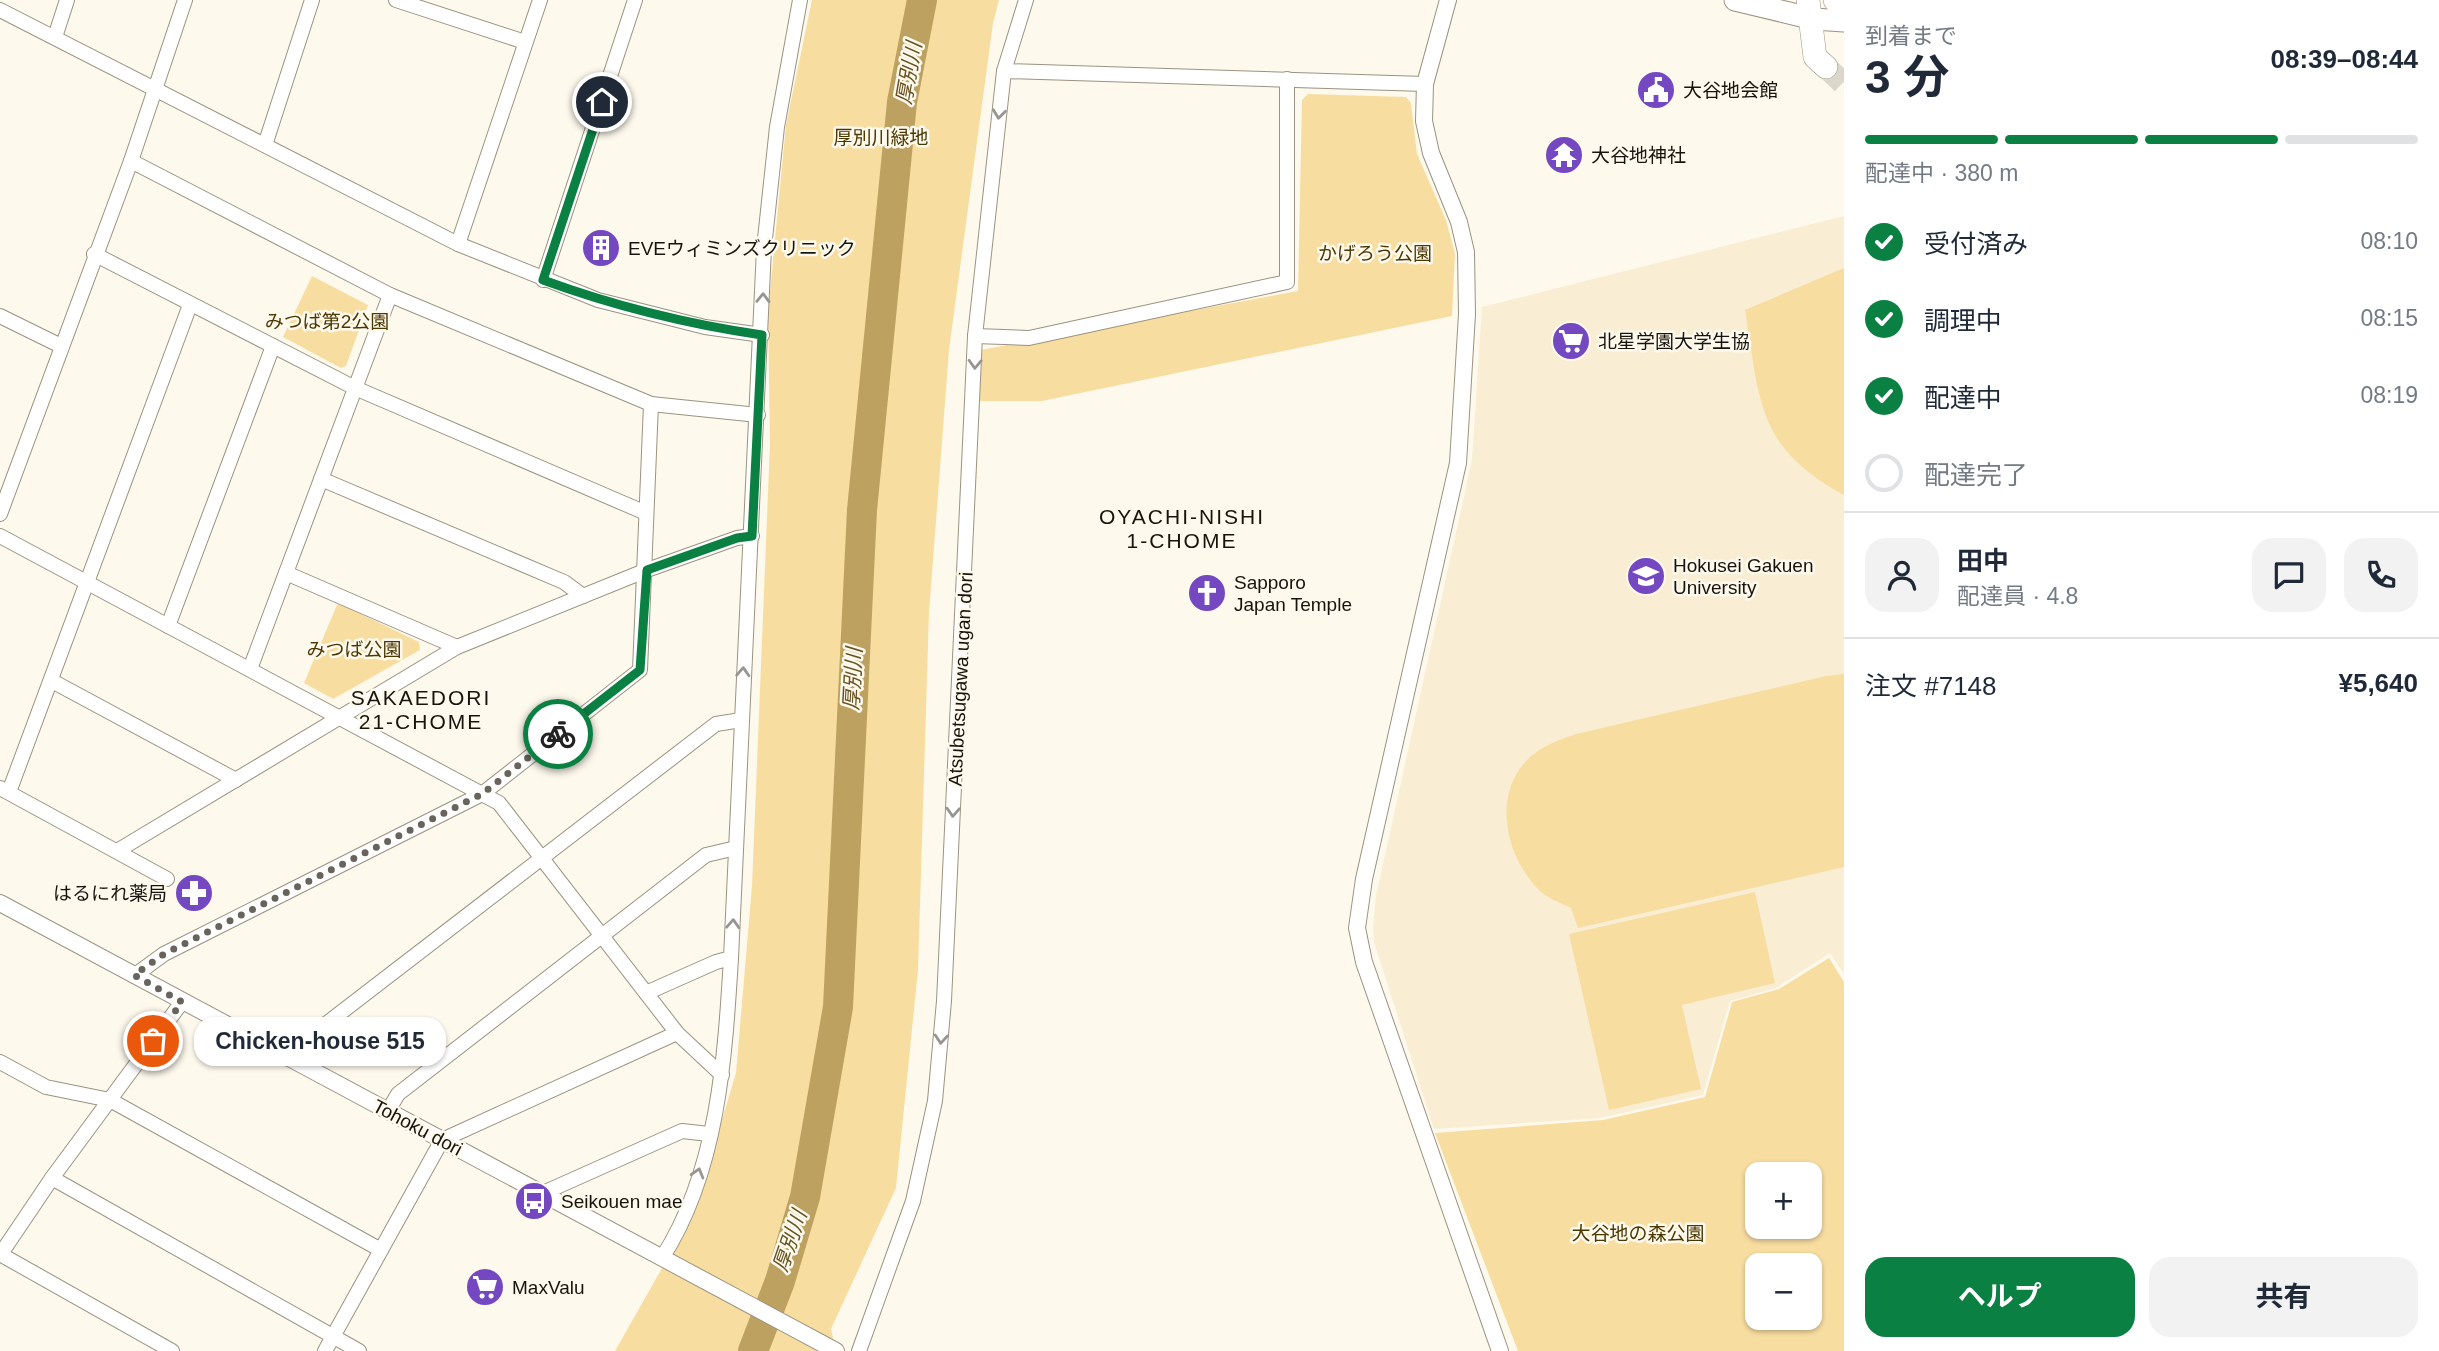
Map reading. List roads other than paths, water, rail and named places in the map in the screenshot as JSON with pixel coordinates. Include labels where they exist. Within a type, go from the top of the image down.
[{"type":"highway","points":[[1835,0],[1844,9]]},
{"type":"highway","points":[[1809,9],[1815,57],[1826,67]]},
{"type":"main road","points":[[1735,0],[1809,9],[1844,21]]},
{"type":"street","points":[[55,37],[68,0]]},
{"type":"street","points":[[0,514],[94,254],[131,162],[139,130],[185,0]]},
{"type":"street","points":[[265,145],[312,0]]},
{"type":"street","points":[[396,0],[525,42]]},
{"type":"street","points":[[458,244],[540,0]]},
{"type":"street","points":[[543,280],[635,0]]},
{"type":"street","name":"Atsubetsugawa ugan dori","points":[[859,1351],[913,1201],[935,1101],[944,1001],[975,336],[1004,71],[1026,0]]},
{"type":"street","points":[[1448,0],[1425,85],[1427,140],[1460,222],[1466,252],[1467,314],[1458,464],[1364,879],[1357,928],[1364,962],[1500,1351]]},
{"type":"street","points":[[662,1258],[673,1240],[692,1194],[722,1075],[731,958],[764,248],[777,127],[796,1]]},
{"type":"street","points":[[0,10],[458,244],[543,280],[635,310],[705,327],[762,335]]},
{"type":"street","points":[[1004,71],[1425,85]]},
{"type":"street","points":[[975,336],[1028,338],[1287,282],[1287,79]]},
{"type":"street","points":[[131,162],[390,295],[651,404],[758,415]]},
{"type":"street","points":[[94,254],[355,388],[646,513]]},
{"type":"street","points":[[250,669],[390,295]]},
{"type":"street","points":[[167,878],[4,790],[51,681],[190,305]]},
{"type":"street","points":[[0,316],[61,346]]},
{"type":"street","points":[[169,626],[272,346]]},
{"type":"street","points":[[134,975],[164,954],[482,794],[640,670],[647,570],[646,513],[651,404]]},
{"type":"street","points":[[321,479],[564,582],[583,596]]},
{"type":"street","points":[[0,536],[499,803],[677,1033],[722,1075]]},
{"type":"street","points":[[117,851],[457,647],[647,570],[737,538],[752,536]]},
{"type":"street","points":[[286,573],[457,647]]},
{"type":"street","points":[[51,681],[236,780]]},
{"type":"street","points":[[289,1059],[300,1044],[716,724],[741,720]]},
{"type":"street","points":[[388,1111],[398,1094],[706,855],[736,848]]},
{"type":"street","name":"Tohoku dori","points":[[0,903],[833,1349]]},
{"type":"street","points":[[646,993],[731,958]]},
{"type":"street","points":[[172,1351],[0,1255],[52,1178],[182,1002]]},
{"type":"street","points":[[325,1351],[442,1140],[677,1033]]},
{"type":"street","points":[[0,1062],[47,1087],[110,1100],[381,1250]]},
{"type":"street","points":[[543,1193],[682,1131],[709,1134]]},
{"type":"street","points":[[52,1178],[359,1351]]},
{"type":"waterway","name":"厚別川","points":[[753,1351],[780,1281],[805,1197],[838,1007],[862,510],[902,102],[922,0]]},
{"type":"tunnel","points":[[1826,67],[1844,84]]},
{"type":"place","name":"大谷地会館","points":[[1656,90]]},
{"type":"place","name":"大谷地神社","points":[[1564,155]]},
{"type":"place","name":"EVEウィミンズクリニック","points":[[601,248]]},
{"type":"place","name":"北星学園大学生協","points":[[1571,341]]},
{"type":"place","name":"Hokusei Gakuen University","points":[[1646,576]]},
{"type":"place","name":"Sapporo Japan Temple","points":[[1207,593]]},
{"type":"place","name":"はるにれ薬局","points":[[194,893]]},
{"type":"place","name":"Chicken-house 515","points":[[153,1041]]},
{"type":"place","name":"Seikouen mae","points":[[534,1201]]},
{"type":"place","name":"MaxValu","points":[[485,1287]]},
{"type":"district","name":"OYACHI-NISHI 1-CHOME","points":[[1182,529]]},
{"type":"district","name":"SAKAEDORI 21-CHOME","points":[[421,710]]},
{"type":"park label","name":"厚別川緑地","points":[[881,137]]},
{"type":"park label","name":"かげろう公園","points":[[1375,253]]},
{"type":"park label","name":"みつば第2公園","points":[[327,321]]},
{"type":"park label","name":"みつば公園","points":[[354,649]]},
{"type":"park label","name":"大谷地の森公園","points":[[1638,1233]]}]
